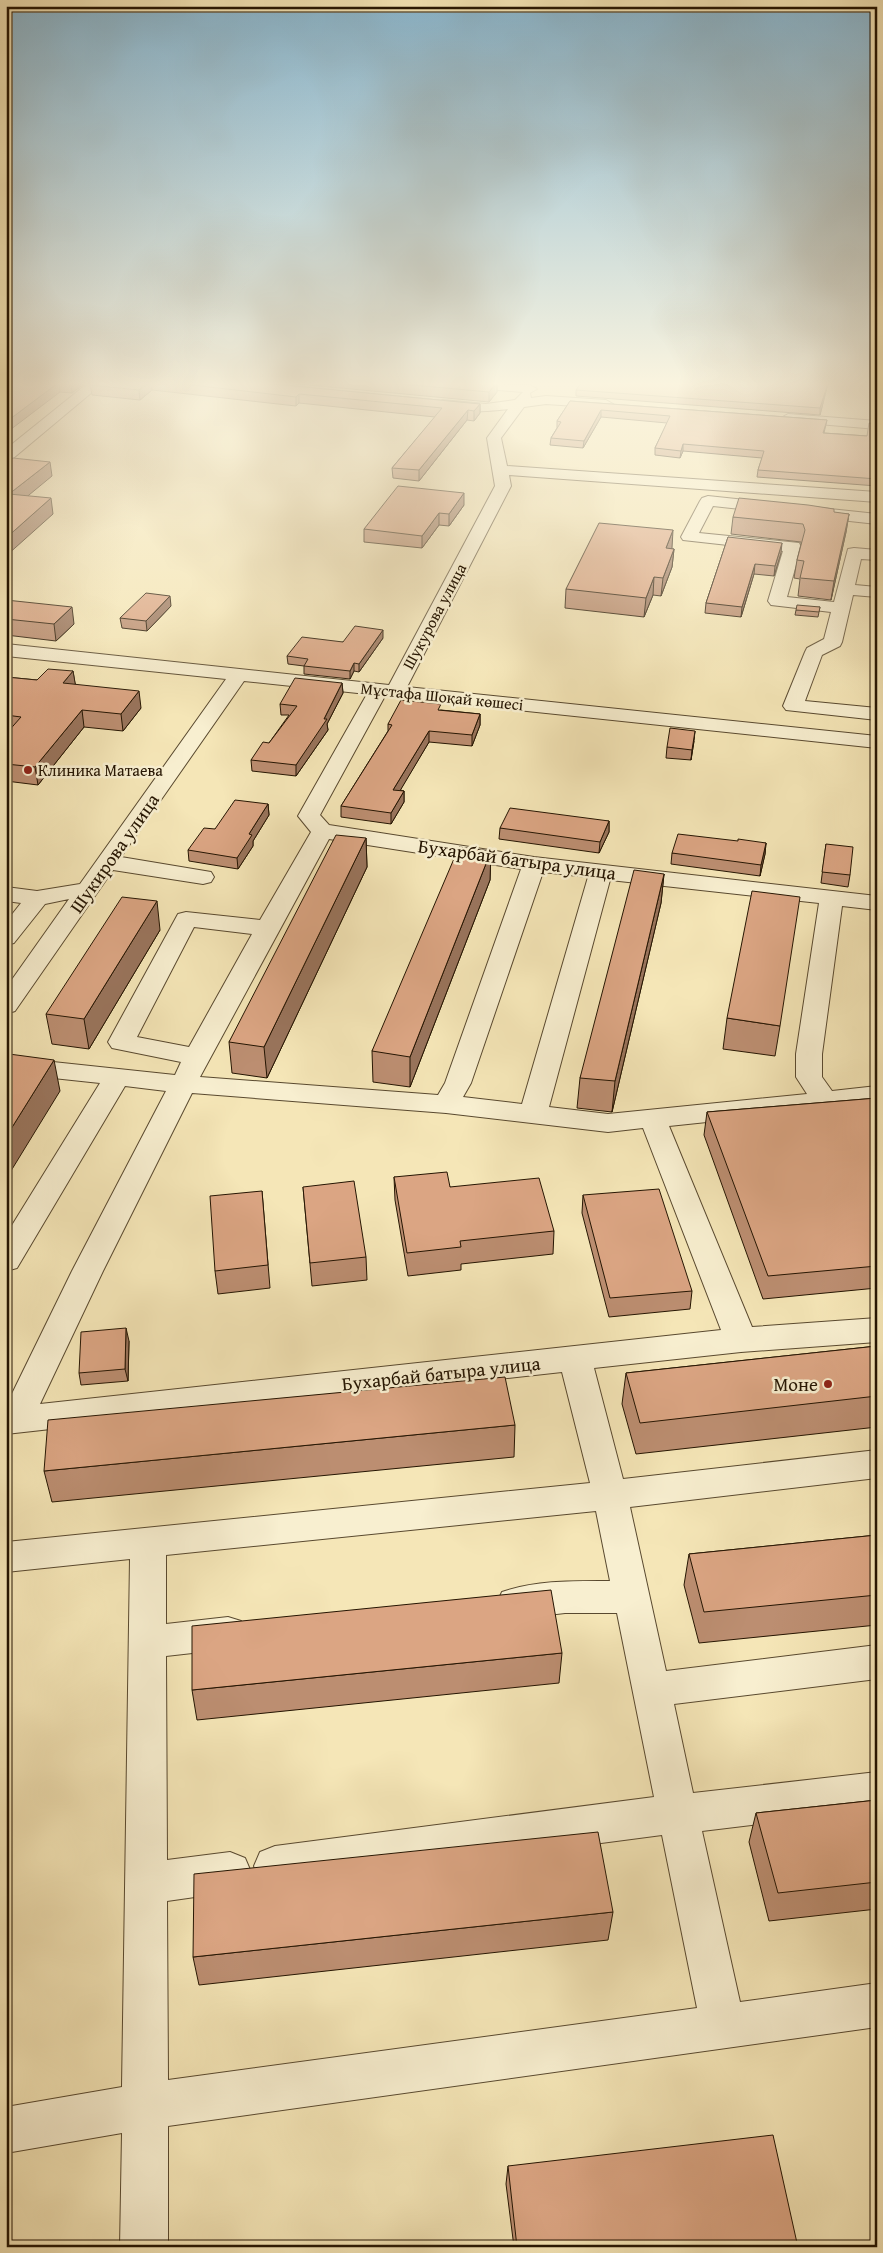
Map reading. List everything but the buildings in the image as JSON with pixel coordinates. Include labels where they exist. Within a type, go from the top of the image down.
[{"type":"street","name":"Шукурова улица","points":[[387,690],[502,488]]},
{"type":"street","points":[[753,488],[877,497]]},
{"type":"street","points":[[841,608],[777,601],[793,547],[689,537],[708,501],[877,518]]},
{"type":"street","points":[[877,555],[854,553],[833,642],[814,652],[793,706],[877,714]]},
{"type":"street","points":[[846,589],[877,592]]},
{"type":"street","name":"Мұстафа Шоқай көшесі","points":[[8,652],[238,674],[877,742]]},
{"type":"street","name":"Шукирова улица","points":[[6,1006],[238,674]]},
{"type":"street","points":[[11,1421],[183,1084],[266,928],[322,831],[309,816],[387,690]]},
{"type":"street","name":"Бухарбай батыра улица","points":[[322,831],[534,864],[877,903]]},
{"type":"street","points":[[107,862],[203,877]]},
{"type":"street","points":[[446,1104],[458,1082],[534,864]]},
{"type":"street","points":[[533,1114],[601,872]]},
{"type":"street","points":[[6,894],[37,898],[89,889]]},
{"type":"street","points":[[6,938],[37,898]]},
{"type":"street","points":[[825,1100],[809,1077],[809,1054],[832,898]]},
{"type":"street","points":[[198,1056],[121,1042],[186,919],[266,928]]},
{"type":"street","points":[[6,1065],[183,1084],[446,1104],[608,1123],[877,1095]]},
{"type":"street","points":[[6,1260],[117,1077]]},
{"type":"street","points":[[653,1119],[741,1340]]},
{"type":"street","name":"Бухарбай батыра улица","points":[[11,1421],[741,1340],[877,1330]]},
{"type":"street","points":[[575,1358],[610,1494],[650,1690],[723,2027]]},
{"type":"street","points":[[6,1557],[877,1464]]},
{"type":"street","points":[[144,2247],[148,1542]]},
{"type":"street","points":[[485,1606],[565,1598],[631,1597]]},
{"type":"street","points":[[148,1642],[257,1630]]},
{"type":"street","points":[[650,1690],[877,1662]]},
{"type":"street","points":[[145,1883],[677,1814],[877,1791]]},
{"type":"street","points":[[6,2130],[145,2106],[877,2005]]},
{"type":"place","name":"Клиника Матаева","points":[[28,770]]},
{"type":"place","name":"Моне","points":[[828,1384]]}]
